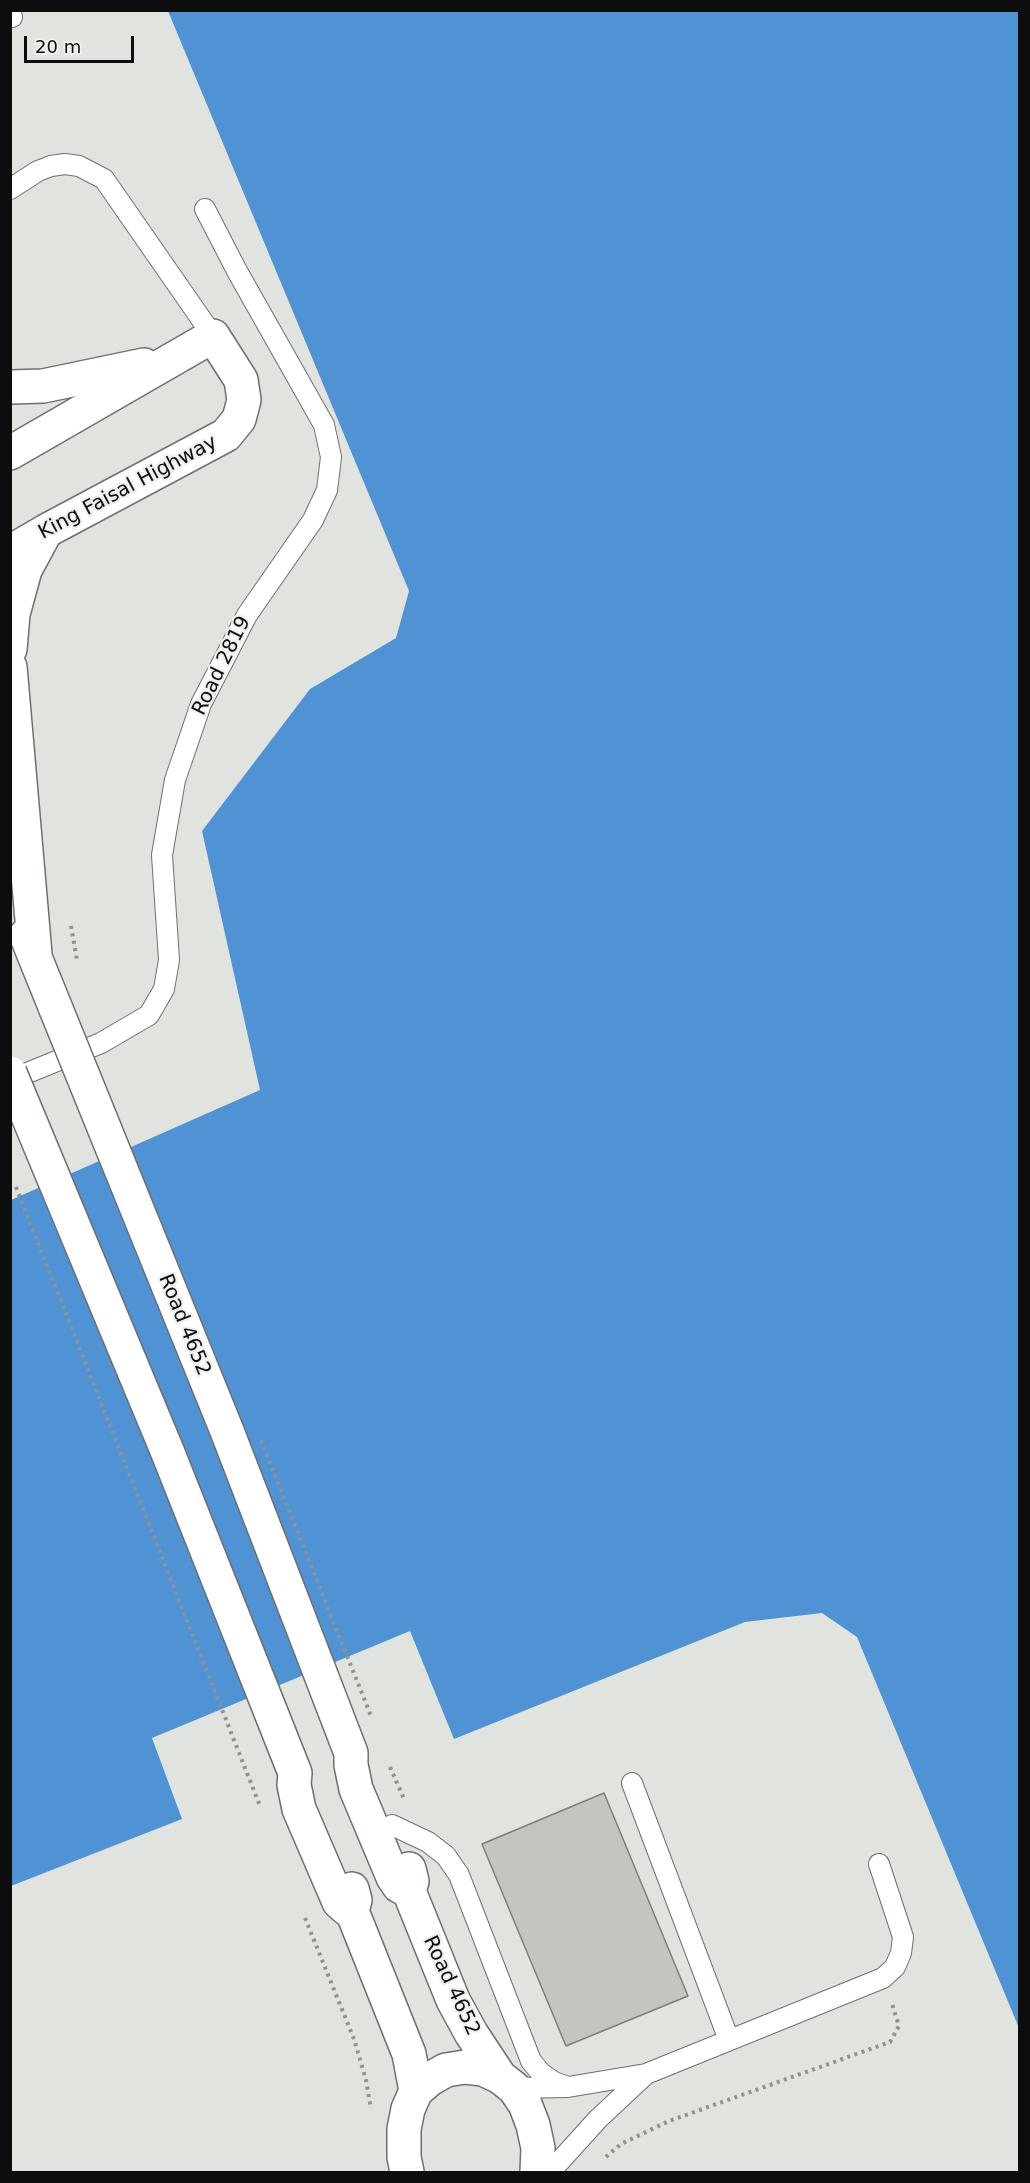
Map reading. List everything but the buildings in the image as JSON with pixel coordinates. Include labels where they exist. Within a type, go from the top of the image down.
[{"type":"street","points":[[10,453],[213,336]]},
{"type":"street","name":"King Faisal Highway","points":[[10,552],[226,435],[239,419],[244,400],[241,380],[213,336]]},
{"type":"street","points":[[10,387],[43,386],[175,358]]},
{"type":"street","points":[[10,649],[13,614],[25,570],[46,531]]},
{"type":"street","points":[[10,667],[35,954]]},
{"type":"street","name":"Road 4652","points":[[10,899],[35,954],[227,1431],[351,1753],[356,1789],[393,1877],[399,1886],[409,1891]]},
{"type":"street","points":[[10,1072],[163,1442],[295,1773],[294,1785],[299,1809],[339,1902],[352,1911],[409,2054],[416,2091]]},
{"type":"street","name":"Road 4652","points":[[351,1753],[368,1771],[392,1825],[411,1875],[409,1891],[458,2009],[471,2033],[525,2104],[538,2148],[537,2172]]},
{"type":"street","points":[[407,2172],[404,2157],[404,2129],[408,2109],[416,2091],[430,2079],[446,2070],[465,2067],[483,2069],[507,2082]]},
{"type":"lane","points":[[10,189],[38,171],[65,164],[86,169],[104,179],[213,336]]},
{"type":"lane","name":"Road 2819","points":[[10,1080],[101,1043],[149,1016],[164,989],[169,960],[162,855],[175,780],[201,704],[246,615],[313,520],[327,490],[331,457],[324,425],[237,271],[205,209]]},
{"type":"lane","points":[[632,1783],[729,2040]]},
{"type":"lane","points":[[392,1825],[428,1842],[446,1856],[459,1875],[531,2061],[541,2073],[554,2082],[568,2087]]},
{"type":"lane","points":[[507,2082],[568,2087],[646,2074],[883,1978],[894,1967],[901,1953],[903,1937],[879,1864]]},
{"type":"lane","points":[[550,2172],[598,2119],[646,2074]]},
{"type":"path","points":[[15,1184],[261,1809]]},
{"type":"path","points":[[301,1908],[354,2039],[366,2080],[371,2114]]},
{"type":"path","points":[[604,2158],[621,2144],[669,2121],[890,2042],[899,2026],[883,1978]]},
{"type":"water","points":[[168,11],[1019,11],[1019,2028],[857,1637],[822,1613],[745,1622],[454,1739],[410,1631],[152,1738],[182,1819],[11,1886],[11,1200],[260,1090],[202,831],[310,689],[396,638],[409,591]]}]
